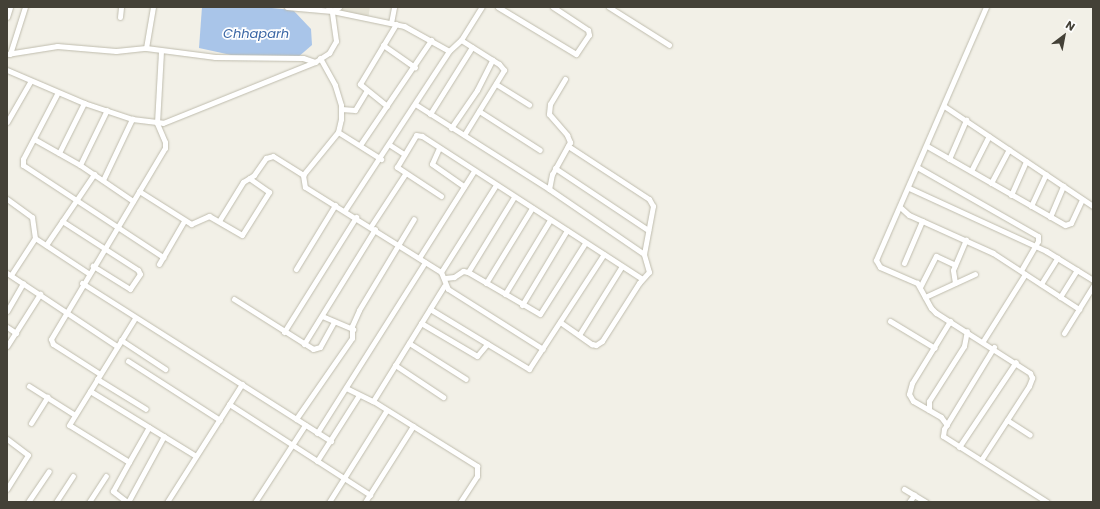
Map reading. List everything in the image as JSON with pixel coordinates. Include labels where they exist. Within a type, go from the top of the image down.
[{"type":"street","points":[[7,17],[10,7]]},
{"type":"street","points":[[8,54],[25,7]]},
{"type":"street","points":[[120,17],[121,7]]},
{"type":"street","points":[[146,48],[153,7]]},
{"type":"street","points":[[287,7],[330,9],[394,24],[431,40],[449,51]]},
{"type":"street","points":[[330,9],[339,7]]},
{"type":"street","points":[[387,106],[362,87],[361,80],[394,24],[394,7]]},
{"type":"street","points":[[345,210],[390,145],[449,51],[461,40],[482,7]]},
{"type":"street","points":[[498,7],[576,54],[589,35],[588,30],[553,7]]},
{"type":"street","points":[[609,7],[668,45]]},
{"type":"street","points":[[981,460],[1031,382],[1030,373],[1016,362],[931,308],[920,287],[913,280],[880,267],[876,260],[927,146],[986,7]]},
{"type":"street","points":[[7,70],[58,94],[84,103],[132,118],[157,123],[167,122],[315,62],[334,48],[336,41],[330,9]]},
{"type":"street","points":[[360,146],[415,67],[431,40]]},
{"type":"street","points":[[461,40],[499,64],[504,70],[464,135]]},
{"type":"street","points":[[383,45],[415,67]]},
{"type":"street","points":[[8,54],[52,46],[116,51],[146,48],[161,52],[215,56],[303,58],[315,62]]},
{"type":"street","points":[[430,114],[472,47]]},
{"type":"street","points":[[146,409],[51,342],[82,283],[166,145],[157,123],[161,52]]},
{"type":"street","points":[[320,58],[334,85],[341,109],[338,132],[303,175],[305,187],[336,204],[399,244],[441,272],[445,278],[444,286],[373,401]]},
{"type":"street","points":[[451,128],[477,90],[492,60]]},
{"type":"street","points":[[549,189],[555,168],[568,146],[569,139],[549,114],[550,104],[565,80]]},
{"type":"street","points":[[7,122],[30,82]]},
{"type":"street","points":[[496,84],[529,105]]},
{"type":"street","points":[[341,109],[356,110],[367,90]]},
{"type":"street","points":[[58,94],[23,159],[23,165],[117,225],[163,257]]},
{"type":"street","points":[[60,153],[84,103]]},
{"type":"street","points":[[415,104],[549,189],[644,254]]},
{"type":"street","points":[[944,106],[1093,206]]},
{"type":"street","points":[[80,165],[107,110]]},
{"type":"street","points":[[479,112],[540,150]]},
{"type":"street","points":[[104,180],[132,118]]},
{"type":"street","points":[[949,159],[966,120]]},
{"type":"street","points":[[338,132],[380,159]]},
{"type":"street","points":[[441,196],[405,174],[397,167],[404,154],[419,134],[642,279]]},
{"type":"street","points":[[971,172],[989,136]]},
{"type":"street","points":[[34,139],[104,180],[133,201]]},
{"type":"street","points":[[390,145],[404,154]]},
{"type":"street","points":[[560,322],[592,344],[599,344],[642,279],[649,272],[644,254],[653,206],[649,199],[568,146]]},
{"type":"street","points":[[927,146],[1050,217],[1069,225],[1082,199]]},
{"type":"street","points":[[439,148],[432,164],[464,186]]},
{"type":"street","points":[[991,183],[1009,149]]},
{"type":"street","points":[[219,221],[249,178],[269,156],[303,175]]},
{"type":"street","points":[[1012,195],[1026,161]]},
{"type":"street","points":[[917,167],[1035,234],[1039,239],[1023,273],[984,341]]},
{"type":"street","points":[[555,168],[648,230]]},
{"type":"street","points":[[419,258],[474,171]]},
{"type":"street","points":[[46,245],[94,174]]},
{"type":"street","points":[[304,344],[405,174]]},
{"type":"street","points":[[1031,206],[1046,174]]},
{"type":"street","points":[[139,191],[184,221],[197,223],[208,216],[219,221],[238,234],[245,233],[269,192],[249,178]]},
{"type":"street","points":[[441,272],[496,185]]},
{"type":"street","points":[[1050,217],[1063,186]]},
{"type":"street","points":[[908,188],[1036,246],[1093,280]]},
{"type":"street","points":[[468,272],[514,197]]},
{"type":"street","points":[[7,199],[32,217],[35,238],[9,274],[117,346]]},
{"type":"street","points":[[296,269],[336,204]]},
{"type":"street","points":[[900,207],[905,213],[993,253],[1079,309]]},
{"type":"street","points":[[486,283],[532,208]]},
{"type":"street","points":[[284,332],[356,217]]},
{"type":"street","points":[[296,419],[352,338],[359,310],[414,219]]},
{"type":"street","points":[[505,294],[550,220]]},
{"type":"street","points":[[62,221],[138,270],[139,277],[130,289],[93,266]]},
{"type":"street","points":[[159,264],[184,221]]},
{"type":"street","points":[[904,263],[922,221]]},
{"type":"street","points":[[522,305],[566,230]]},
{"type":"street","points":[[35,238],[88,274]]},
{"type":"street","points":[[955,283],[955,265],[966,240]]},
{"type":"street","points":[[445,278],[454,277],[463,271],[468,272],[522,305],[541,313],[585,243]]},
{"type":"street","points":[[430,309],[529,369],[604,254]]},
{"type":"street","points":[[920,287],[936,256],[955,265]]},
{"type":"street","points":[[1041,284],[1057,258]]},
{"type":"street","points":[[317,433],[425,262]]},
{"type":"street","points":[[579,335],[622,266]]},
{"type":"street","points":[[1060,297],[1077,270]]},
{"type":"street","points":[[925,297],[975,274]]},
{"type":"street","points":[[7,311],[24,283]]},
{"type":"street","points":[[82,283],[331,441]]},
{"type":"street","points":[[444,286],[543,349]]},
{"type":"street","points":[[1064,333],[1093,286]]},
{"type":"street","points":[[7,346],[40,294]]},
{"type":"street","points":[[234,299],[284,332],[317,350],[334,322]]},
{"type":"street","points":[[322,316],[353,330]]},
{"type":"street","points":[[129,462],[70,427],[75,415],[98,376],[135,318]]},
{"type":"street","points":[[890,321],[935,348]]},
{"type":"street","points":[[947,425],[941,417],[913,401],[909,394],[912,383],[935,348],[950,321]]},
{"type":"street","points":[[421,323],[477,356],[487,344]]},
{"type":"street","points":[[7,327],[16,332]]},
{"type":"street","points":[[929,410],[930,401],[964,346],[967,331]]},
{"type":"street","points":[[121,340],[165,369]]},
{"type":"street","points":[[409,343],[466,379]]},
{"type":"street","points":[[994,348],[947,425],[943,436],[1046,502]]},
{"type":"street","points":[[128,361],[220,420]]},
{"type":"street","points":[[959,447],[1016,362]]},
{"type":"street","points":[[395,365],[443,397]]},
{"type":"street","points":[[167,502],[242,384]]},
{"type":"street","points":[[29,386],[75,415]]},
{"type":"street","points":[[346,388],[373,401],[386,411],[413,426],[479,469],[460,502]]},
{"type":"street","points":[[90,391],[196,456]]},
{"type":"street","points":[[318,461],[359,395]]},
{"type":"street","points":[[31,423],[47,397]]},
{"type":"street","points":[[229,404],[370,495]]},
{"type":"street","points":[[329,502],[386,411]]},
{"type":"street","points":[[1007,420],[1030,435]]},
{"type":"street","points":[[255,502],[305,425]]},
{"type":"street","points":[[365,502],[413,426]]},
{"type":"street","points":[[148,427],[113,491],[120,500],[127,502],[164,436]]},
{"type":"street","points":[[7,439],[28,452],[7,489]]},
{"type":"street","points":[[28,502],[50,471]]},
{"type":"street","points":[[56,502],[73,476]]},
{"type":"street","points":[[89,502],[106,476]]},
{"type":"street","points":[[904,489],[926,502]]},
{"type":"street","points":[[909,502],[914,495]]},
{"type":"shaded area","points":[[332,7],[370,7],[368,19],[336,13]]},
{"type":"water","name":"Chhaparh","points":[[202,7],[261,7],[293,10],[311,29],[312,45],[297,58],[254,60],[199,48]]}]
